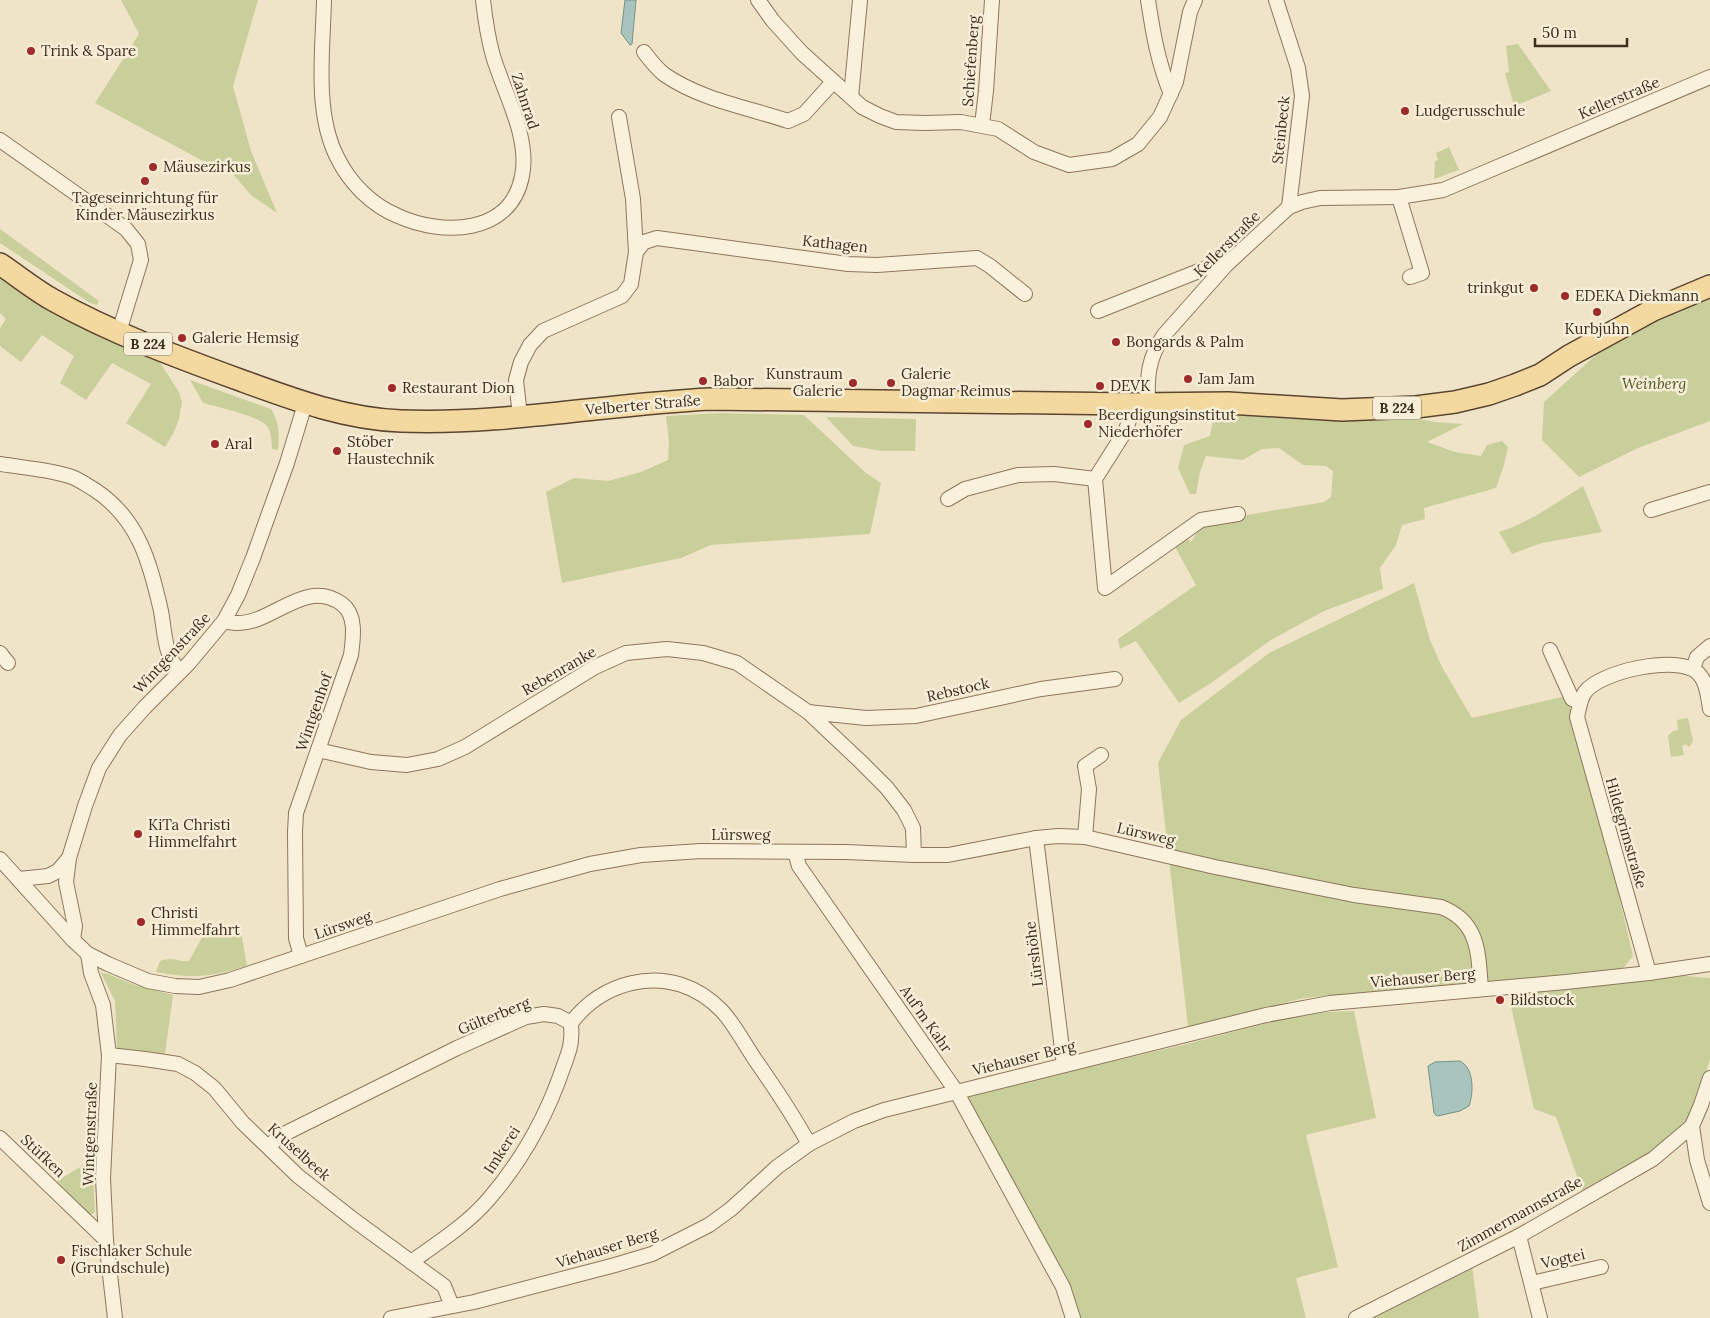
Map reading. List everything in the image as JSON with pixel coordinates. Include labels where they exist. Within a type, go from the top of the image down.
[{"type":"main road","name":"B 224","points":[[0,264],[52,300],[119,332],[192,363],[306,404]]},
{"type":"main road","name":"Velberter Straße","points":[[306,404],[352,415],[399,421],[448,421],[520,416],[666,401],[716,399],[1141,404],[1228,403],[1342,410],[1416,407],[1455,402],[1489,394],[1540,375],[1578,351],[1653,310],[1710,286]]},
{"type":"street","name":"Zahnrad","points":[[324,0],[322,99],[325,124],[329,139],[345,171],[355,185],[397,216],[430,226],[456,228],[474,226],[492,219],[502,212],[519,189],[523,174],[521,138],[493,56],[483,0]]},
{"type":"street","points":[[758,0],[773,21],[802,53],[862,107],[896,122],[961,122],[998,129],[1034,152],[1069,165],[1112,159],[1138,144],[1160,117],[1176,82],[1190,12],[1195,0]]},
{"type":"street","points":[[851,97],[860,0]]},
{"type":"street","name":"Schiefenberg","points":[[982,125],[992,0]]},
{"type":"street","points":[[1148,0],[1154,42],[1161,69],[1171,94]]},
{"type":"street","name":"Steinbeck","points":[[1276,0],[1298,68],[1302,96],[1289,207]]},
{"type":"street","points":[[644,52],[664,74],[694,90],[720,101],[760,111],[788,121],[804,114],[833,82]]},
{"type":"street","name":"Kellerstraße","points":[[1141,404],[1148,384],[1150,362],[1156,346],[1164,335],[1226,264],[1289,207],[1320,198],[1400,197],[1443,190],[1710,77]]},
{"type":"street","points":[[520,416],[516,380],[521,362],[530,346],[542,331],[622,296],[631,284],[636,252],[633,199],[620,117]]},
{"type":"street","points":[[0,140],[126,229],[138,244],[141,260],[119,332]]},
{"type":"street","points":[[1400,197],[1422,273],[1410,277]]},
{"type":"street","name":"Kathagen","points":[[636,252],[644,242],[657,238],[848,264],[976,258],[990,266],[1025,294]]},
{"type":"street","points":[[1098,311],[1209,267],[1226,264]]},
{"type":"street","name":"Wintgenstraße","points":[[73,940],[75,926],[66,882],[69,858],[99,768],[120,735],[180,672],[224,621],[253,558],[306,404]]},
{"type":"street","points":[[1141,404],[1096,479],[1105,588],[1201,520],[1238,514]]},
{"type":"street","points":[[0,464],[47,471],[74,478],[106,497],[124,515],[136,534],[147,558],[161,614],[168,655],[180,672]]},
{"type":"street","points":[[948,500],[965,489],[1018,476],[1054,474],[1096,479]]},
{"type":"street","points":[[1651,510],[1710,492]]},
{"type":"street","name":"Wintgenhof","points":[[224,621],[236,623],[254,620],[300,599],[318,596],[334,599],[345,607],[352,622],[354,635],[351,655],[296,813],[296,938],[301,956]]},
{"type":"street","points":[[1693,669],[1697,657],[1710,646]]},
{"type":"street","name":"Rebenranke","points":[[318,750],[370,762],[407,765],[438,759],[465,747],[595,667],[626,653],[667,649],[703,653],[736,664],[808,712],[860,761],[887,788],[904,810],[913,828],[914,856]]},
{"type":"street","points":[[1550,650],[1572,699],[1580,702],[1586,691],[1597,682],[1622,672],[1648,666],[1674,665],[1693,669],[1703,680],[1710,709]]},
{"type":"street","name":"Rebstock","points":[[808,712],[866,718],[916,716],[1040,689],[1115,679]]},
{"type":"street","name":"Hildegrimstraße","points":[[1580,702],[1577,717],[1649,973]]},
{"type":"street","points":[[1085,837],[1089,789],[1085,766],[1101,755]]},
{"type":"street","name":"Lürsweg","points":[[0,859],[88,954],[132,976],[148,981],[175,986],[199,987],[230,980],[500,889],[590,864],[641,855],[701,851],[846,852],[914,856],[948,854],[1036,838],[1058,836],[1085,837],[1215,867],[1354,895],[1441,907],[1458,915],[1471,930],[1478,955],[1481,989]]},
{"type":"street","name":"Lürshöhe","points":[[1036,838],[1064,1065]]},
{"type":"street","name":"Auf'm Kahr","points":[[795,852],[799,866],[956,1092],[1063,1287],[1073,1318]]},
{"type":"street","points":[[19,879],[48,876],[58,871],[69,858]]},
{"type":"street","name":"Wintgenstraße","points":[[88,954],[91,973],[103,1005],[109,1055],[103,1178],[106,1240],[115,1318]]},
{"type":"street","name":"Viehauser Berg","points":[[392,1318],[474,1302],[607,1268],[652,1254],[709,1225],[731,1209],[777,1167],[809,1144],[867,1116],[956,1092],[1266,1015],[1303,1008],[1649,973],[1710,964]]},
{"type":"street","points":[[570,1024],[581,1010],[595,998],[616,987],[642,981],[668,980],[702,994],[722,1011],[788,1106],[809,1144]]},
{"type":"street","name":"Gülterberg","points":[[269,1147],[278,1137],[457,1048],[526,1018],[544,1014],[558,1016],[570,1024]]},
{"type":"street","name":"Imkerei","points":[[411,1262],[476,1212],[488,1200],[512,1168],[528,1143],[558,1085],[569,1051],[571,1039],[570,1024]]},
{"type":"street","name":"Kruselbeek","points":[[109,1055],[178,1064],[195,1073],[214,1088],[243,1123],[298,1176],[444,1286],[452,1306]]},
{"type":"street","points":[[1710,1078],[1692,1126],[1697,1160],[1710,1203]]},
{"type":"street","name":"Zimmermannstraße","points":[[1356,1318],[1519,1236],[1653,1159],[1692,1126]]},
{"type":"street","name":"Stüfken","points":[[0,1138],[106,1240]]},
{"type":"street","name":"Vogtei","points":[[1519,1236],[1540,1318]]},
{"type":"street","name":"Vogtei","points":[[1532,1283],[1601,1267]]},
{"type":"green space","points":[[121,0],[258,0],[233,86],[251,151],[277,213],[252,196],[224,164],[203,161],[95,103],[139,34]]},
{"type":"green space","points":[[1518,44],[1551,91],[1514,106],[1505,73],[1509,72],[1506,46]]},
{"type":"green space","points":[[1449,147],[1459,170],[1434,179],[1435,161],[1438,160],[1436,153]]},
{"type":"green space","points":[[0,229],[99,301],[97,305],[90,303],[0,243]]},
{"type":"green space","points":[[0,276],[102,338],[159,361],[179,392],[182,402],[179,419],[165,447],[126,423],[151,384],[112,363],[86,400],[60,383],[74,356],[42,335],[21,362],[0,346],[0,328],[6,319],[0,313]]},
{"type":"green space","name":"Weinberg","points":[[1710,298],[1710,421],[1638,448],[1579,477],[1542,440],[1544,402],[1597,354],[1653,322]]},
{"type":"green space","points":[[190,380],[271,409],[279,434],[278,450],[272,449],[270,431],[263,422],[247,415],[203,403]]},
{"type":"green space","points":[[720,413],[804,415],[866,473],[881,483],[870,534],[711,545],[681,558],[562,583],[546,492],[574,478],[608,481],[641,472],[668,460],[669,441],[666,416]]},
{"type":"green space","points":[[1214,414],[1334,421],[1419,419],[1463,424],[1427,442],[1455,452],[1481,456],[1487,445],[1502,441],[1508,447],[1496,488],[1424,508],[1425,519],[1402,525],[1396,545],[1380,568],[1383,589],[1324,611],[1271,640],[1211,683],[1179,703],[1136,641],[1120,649],[1118,639],[1196,585],[1173,543],[1185,537],[1191,542],[1202,524],[1324,502],[1331,497],[1333,471],[1326,466],[1303,465],[1279,448],[1262,449],[1243,460],[1206,456],[1200,472],[1196,494],[1190,494],[1178,468],[1184,445],[1210,436]]},
{"type":"green space","points":[[826,417],[916,419],[915,451],[882,451],[853,446]]},
{"type":"green space","points":[[1583,486],[1602,532],[1542,543],[1512,554],[1499,532],[1532,518]]},
{"type":"green space","points":[[1414,583],[1430,640],[1442,667],[1472,718],[1566,696],[1574,718],[1610,857],[1633,956],[1621,971],[1304,998],[1188,1027],[1158,763],[1181,720],[1269,653]]},
{"type":"green space","points":[[1688,718],[1693,741],[1689,747],[1686,744],[1682,746],[1684,755],[1671,757],[1668,736],[1673,731],[1678,730],[1677,720]]},
{"type":"green space","points":[[210,932],[220,936],[241,932],[247,966],[223,973],[202,976],[181,976],[156,972],[160,961],[173,959],[189,961],[204,934]]},
{"type":"green space","points":[[101,973],[173,995],[165,1054],[117,1049],[115,1001]]},
{"type":"green space","points":[[1671,975],[1710,978],[1710,1059],[1690,1121],[1650,1154],[1583,1193],[1556,1117],[1534,1109],[1508,993]]},
{"type":"green space","points":[[1354,1011],[1376,1118],[1306,1135],[1338,1267],[1296,1278],[1306,1318],[1075,1318],[963,1096],[1183,1045],[1305,1013]]},
{"type":"green space","points":[[92,1160],[95,1211],[93,1214],[89,1214],[57,1181]]},
{"type":"green space","points":[[1472,1265],[1479,1318],[1373,1318]]},
{"type":"water","points":[[625,0],[636,0],[632,44],[630,45],[621,33]]},
{"type":"water","points":[[1460,1061],[1468,1069],[1472,1081],[1472,1094],[1469,1106],[1460,1111],[1437,1116],[1434,1113],[1428,1066],[1435,1062]]},
{"type":"place","name":"Trink & Spare","points":[[31,51]]},
{"type":"place","name":"Ludgerusschule","points":[[1405,111]]},
{"type":"place","name":"Mäusezirkus","points":[[153,167]]},
{"type":"place","name":"Tageseinrichtung für Kinder Mäusezirkus","points":[[145,181]]},
{"type":"place","name":"trinkgut","points":[[1534,288]]},
{"type":"place","name":"EDEKA Diekmann","points":[[1565,296]]},
{"type":"place","name":"Kurbjuhn","points":[[1597,312]]},
{"type":"place","name":"Galerie Hemsig","points":[[182,338]]},
{"type":"place","name":"Bongards & Palm","points":[[1116,342]]},
{"type":"place","name":"Jam Jam","points":[[1188,379]]},
{"type":"place","name":"Babor","points":[[703,381]]},
{"type":"place","name":"Kunstraum Galerie","points":[[853,383]]},
{"type":"place","name":"Galerie Dagmar Reimus","points":[[891,383]]},
{"type":"place","name":"DEVK","points":[[1100,386]]},
{"type":"place","name":"Restaurant Dion","points":[[392,388]]},
{"type":"place","name":"Beerdigungsinstitut Niederhöfer","points":[[1088,424]]},
{"type":"place","name":"Aral","points":[[215,444]]},
{"type":"place","name":"Stöber Haustechnik","points":[[337,451]]},
{"type":"place","name":"KiTa Christi Himmelfahrt","points":[[138,834]]},
{"type":"place","name":"Christi Himmelfahrt","points":[[141,922]]},
{"type":"place","name":"Bildstock","points":[[1500,1000]]},
{"type":"place","name":"Fischlaker Schule (Grundschule)","points":[[61,1260]]}]
